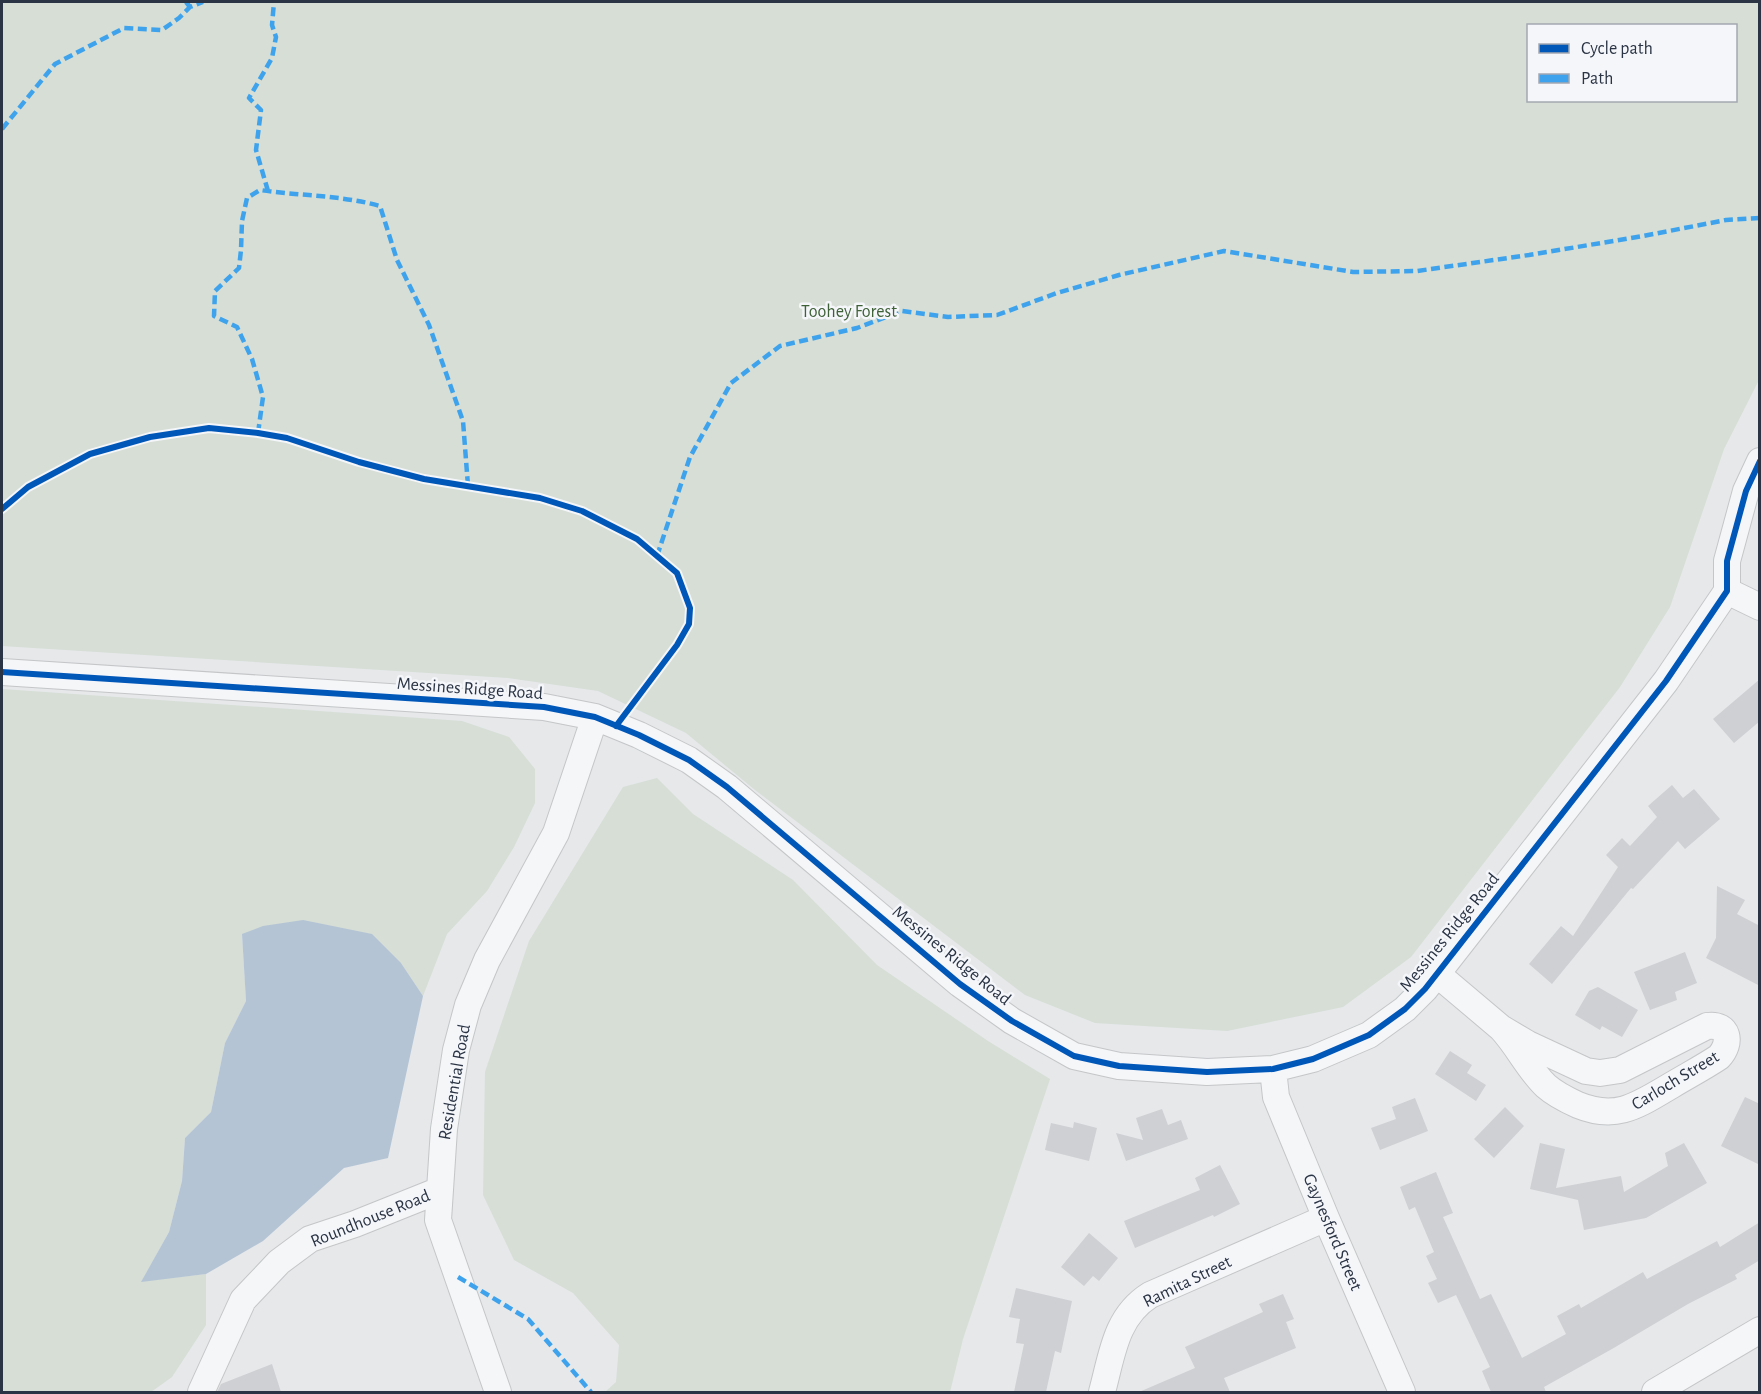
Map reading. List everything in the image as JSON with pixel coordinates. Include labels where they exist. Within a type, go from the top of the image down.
[{"type":"street","points":[[1760,460],[1746,491],[1727,561],[1727,591],[1760,607]]},
{"type":"street","name":"Messines Ridge Road","points":[[2,672],[544,707],[595,717],[639,735],[689,760],[727,787],[960,984],[996,1010],[1074,1056],[1119,1066],[1207,1072],[1273,1069],[1313,1059],[1369,1035],[1405,1009],[1437,974],[1666,681],[1727,591]]},
{"type":"street","name":"Residential Road","points":[[498,1392],[438,1220],[444,1129],[454,1061],[468,1005],[487,960],[556,833],[595,717]]},
{"type":"street","name":"Carloch Street","points":[[1437,974],[1510,1037],[1547,1087],[1574,1103],[1590,1109],[1609,1112],[1624,1110],[1640,1104],[1719,1057],[1727,1044],[1723,1030],[1717,1026],[1707,1026],[1620,1070],[1593,1073],[1554,1058],[1501,1028]]},
{"type":"street","name":"Gaynesford Street","points":[[1273,1069],[1276,1097],[1402,1392]]},
{"type":"street","name":"Roundhouse Road","points":[[201,1392],[243,1300],[279,1262],[310,1239],[355,1224],[440,1190]]},
{"type":"street","name":"Ramita Street","points":[[1102,1392],[1119,1328],[1138,1303],[1150,1295],[1326,1218]]},
{"type":"street","points":[[1655,1392],[1760,1330]]},
{"type":"green space","name":"Toohey Forest","points":[[2,2],[1759,2],[1759,380],[1724,449],[1670,607],[1620,687],[1411,957],[1343,1007],[1227,1031],[1095,1023],[1025,995],[755,790],[686,733],[598,691],[508,678],[2,646]]},
{"type":"green space","points":[[2,689],[462,721],[509,737],[535,769],[535,803],[514,847],[487,891],[447,934],[423,996],[401,963],[242,934],[246,1001],[225,1043],[211,1112],[185,1138],[182,1181],[169,1232],[142,1281],[206,1274],[206,1325],[172,1377],[151,1392],[2,1392]]},
{"type":"green space","points":[[657,778],[693,814],[793,880],[877,965],[988,1041],[1050,1079],[963,1339],[950,1392],[605,1392],[616,1382],[619,1345],[573,1293],[514,1260],[483,1195],[485,1072],[529,941],[623,787]]},
{"type":"water","points":[[303,920],[372,934],[401,963],[423,996],[388,1158],[344,1168],[263,1241],[206,1274],[141,1282],[169,1232],[182,1181],[185,1138],[211,1112],[225,1043],[246,1001],[242,934],[263,926]]},
{"type":"building","points":[[1760,679],[1760,721],[1734,743],[1713,719]]},
{"type":"building","points":[[1672,785],[1683,798],[1694,789],[1720,819],[1685,849],[1678,841],[1633,889],[1631,888],[1552,984],[1529,964],[1561,926],[1573,936],[1618,867],[1606,855],[1622,838],[1630,846],[1657,817],[1648,806]]},
{"type":"building","points":[[1717,886],[1745,900],[1737,914],[1760,926],[1760,986],[1706,958],[1716,938]]},
{"type":"building","points":[[1685,952],[1697,983],[1675,992],[1677,1000],[1650,1010],[1634,972]]},
{"type":"building","points":[[1598,987],[1638,1010],[1622,1037],[1602,1026],[1600,1030],[1575,1015],[1589,991]]},
{"type":"building","points":[[1450,1051],[1472,1065],[1467,1073],[1486,1085],[1476,1101],[1435,1074]]},
{"type":"building","points":[[1745,1097],[1760,1104],[1760,1165],[1721,1146]]},
{"type":"building","points":[[1415,1098],[1428,1131],[1380,1150],[1371,1128],[1396,1119],[1392,1107]]},
{"type":"building","points":[[1505,1107],[1524,1126],[1494,1158],[1474,1139]]},
{"type":"building","points":[[1162,1109],[1168,1125],[1181,1120],[1188,1139],[1126,1161],[1116,1133],[1143,1140],[1136,1118]]},
{"type":"building","points":[[1074,1122],[1097,1128],[1089,1161],[1045,1150],[1051,1123],[1073,1128]]},
{"type":"building","points":[[1540,1143],[1565,1149],[1556,1188],[1621,1176],[1624,1192],[1668,1166],[1665,1153],[1684,1143],[1707,1183],[1646,1218],[1584,1230],[1578,1200],[1530,1189]]},
{"type":"building","points":[[1220,1165],[1240,1204],[1214,1217],[1213,1215],[1135,1248],[1124,1221],[1200,1190],[1195,1178]]},
{"type":"building","points":[[1436,1172],[1453,1213],[1443,1217],[1480,1299],[1491,1294],[1522,1358],[1566,1334],[1557,1316],[1579,1304],[1581,1308],[1643,1272],[1647,1279],[1717,1241],[1720,1247],[1760,1222],[1760,1260],[1735,1275],[1737,1279],[1688,1304],[1544,1387],[1546,1392],[1491,1392],[1482,1371],[1490,1367],[1456,1295],[1438,1303],[1428,1283],[1437,1279],[1426,1256],[1434,1252],[1415,1207],[1409,1210],[1400,1187]]},
{"type":"building","points":[[1089,1233],[1118,1258],[1099,1281],[1093,1276],[1084,1286],[1061,1267]]},
{"type":"building","points":[[1016,1288],[1072,1301],[1061,1353],[1055,1351],[1046,1392],[1014,1392],[1024,1344],[1016,1343],[1020,1319],[1009,1317]]},
{"type":"building","points":[[1283,1294],[1294,1319],[1286,1322],[1296,1348],[1224,1378],[1230,1392],[1139,1392],[1195,1368],[1185,1347],[1263,1312],[1259,1304]]},
{"type":"building","points":[[272,1364],[281,1392],[217,1392],[221,1384]]},
{"type":"marked path","points":[[186,2],[190,7],[203,2]]},
{"type":"marked path","points":[[268,191],[256,150],[261,110],[249,98],[272,58],[276,37],[272,25],[274,2]]},
{"type":"marked path","points":[[2,129],[55,64],[124,28],[162,30],[190,7]]},
{"type":"marked path","points":[[258,433],[263,397],[252,359],[237,327],[214,316],[215,291],[239,268],[242,221],[247,198],[260,190],[365,202],[380,206],[397,260],[429,325],[463,421],[468,486]]},
{"type":"marked path","points":[[657,556],[690,457],[731,383],[780,346],[857,328],[902,311],[948,317],[997,315],[1057,293],[1119,275],[1224,251],[1353,272],[1417,271],[1529,255],[1726,220],[1760,218]]},
{"type":"marked path","points":[[458,1277],[528,1319],[591,1392]]},
{"type":"cycle path","points":[[2,509],[28,487],[90,454],[150,437],[209,428],[287,438],[359,462],[424,479],[540,498],[582,511],[637,539],[677,573],[690,608],[689,624],[677,645],[616,726]]},
{"type":"cycle path","points":[[2,672],[544,707],[595,717],[639,735],[689,760],[727,787],[960,984],[1012,1021],[1074,1056],[1119,1066],[1207,1072],[1273,1069],[1313,1059],[1369,1035],[1405,1009],[1425,989],[1666,681],[1727,591],[1727,561],[1746,491],[1760,461]]}]
